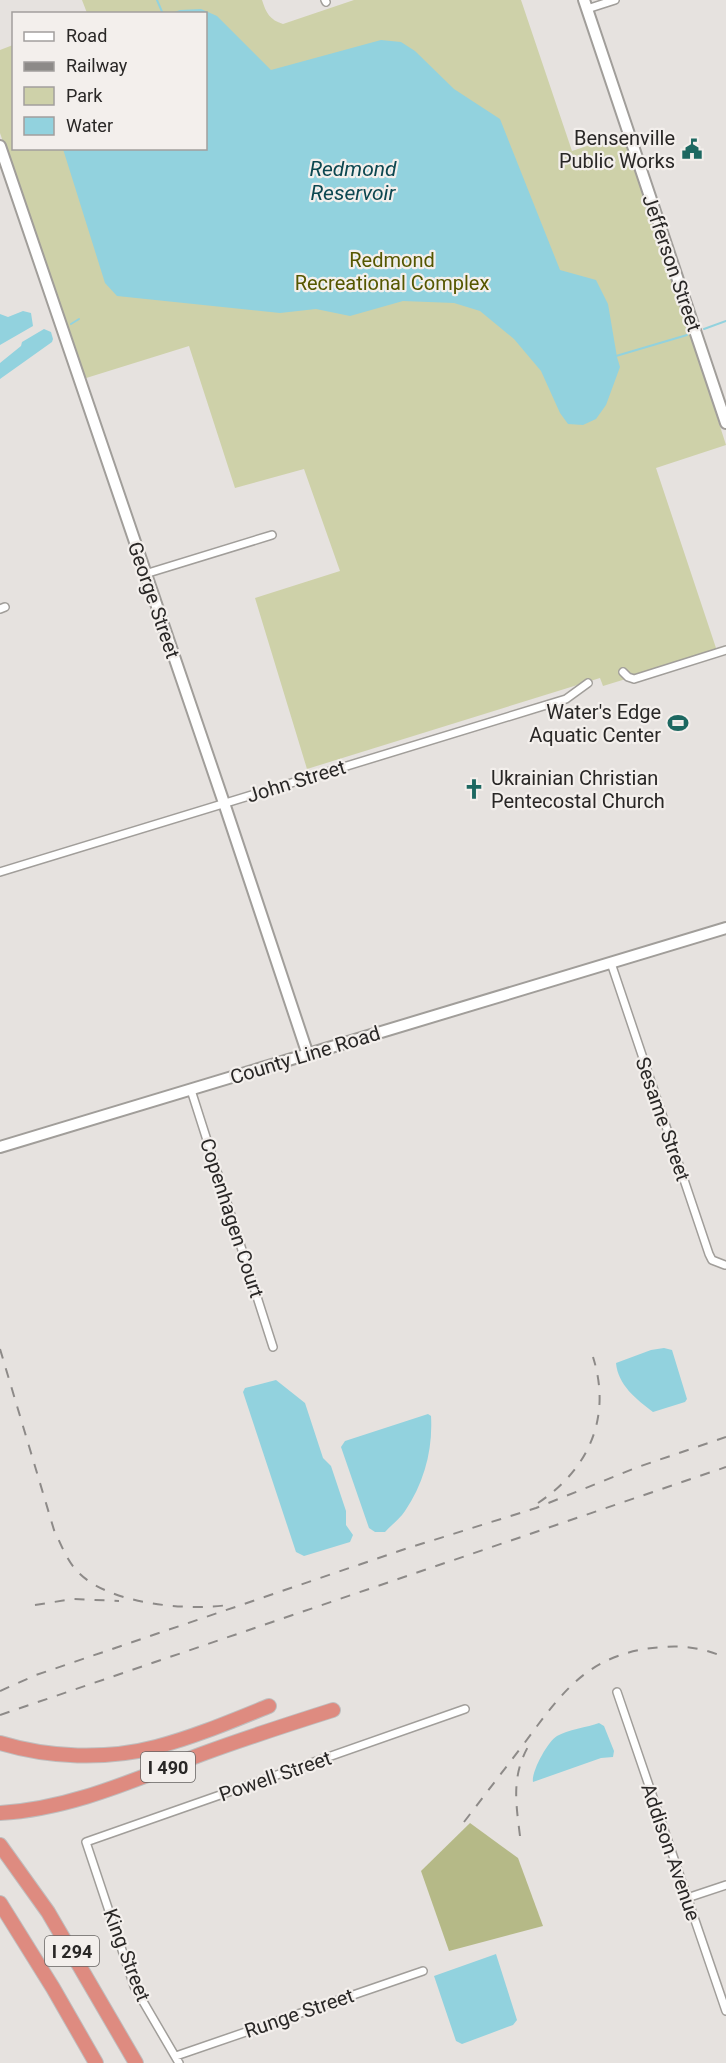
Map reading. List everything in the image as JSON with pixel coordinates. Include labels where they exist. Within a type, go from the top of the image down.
[{"type":"highway","name":"I 490","points":[[0,1743],[43,1753],[75,1755],[154,1748],[269,1706]]},
{"type":"highway","name":"I 490","points":[[0,1813],[27,1812],[61,1805],[207,1752],[333,1710]]},
{"type":"highway","name":"I 294","points":[[0,1845],[48,1912],[136,2063]]},
{"type":"highway","name":"I 294","points":[[0,1904],[53,1988],[96,2063]]},
{"type":"street","points":[[585,5],[615,0]]},
{"type":"street","name":"Jefferson Street","points":[[585,5],[726,423]]},
{"type":"street","name":"George Street","points":[[0,146],[225,803],[308,1055]]},
{"type":"street","points":[[145,574],[272,536]]},
{"type":"street","points":[[623,672],[634,679],[726,651]]},
{"type":"street","name":"John Street","points":[[0,872],[566,699],[588,683]]},
{"type":"street","name":"County Line Road","points":[[0,1147],[726,928]]},
{"type":"street","name":"Sesame Street","points":[[611,963],[709,1254],[712,1260],[725,1265]]},
{"type":"street","name":"Copenhagen Court","points":[[191,1090],[273,1347]]},
{"type":"street","name":"Addison Avenue","points":[[617,1692],[726,2010]]},
{"type":"street","name":"Powell Street","points":[[86,1842],[465,1709]]},
{"type":"street","name":"King Street","points":[[86,1842],[134,1986],[177,2060]]},
{"type":"street","points":[[687,1898],[726,1885]]},
{"type":"street","name":"Runge Street","points":[[177,2060],[423,1971]]},
{"type":"green space","name":"Redmond Recreational Complex","points":[[82,0],[262,0],[269,15],[283,24],[354,0],[521,0],[572,151],[626,133],[726,445],[656,468],[717,651],[603,686],[600,678],[307,769],[255,598],[340,571],[304,469],[235,488],[189,346],[83,379],[0,133],[0,50],[12,45],[12,150],[207,150],[207,12],[87,12]]},
{"type":"green space","points":[[470,1823],[518,1858],[543,1926],[449,1951],[421,1871]]},
{"type":"water","name":"Redmond Reservoir","points":[[201,9],[217,16],[271,70],[381,40],[401,42],[415,51],[454,89],[500,119],[560,270],[596,280],[608,304],[620,367],[606,405],[596,419],[583,425],[568,424],[560,413],[541,371],[514,339],[480,311],[454,303],[403,301],[350,316],[316,309],[280,313],[117,296],[105,283],[63,150],[207,150],[207,12],[175,12]]},
{"type":"water","points":[[23,311],[31,313],[33,326],[0,345],[0,314],[8,317]]},
{"type":"water","points":[[44,329],[51,332],[52,342],[0,379],[0,363],[21,346],[22,342]]},
{"type":"water","points":[[664,1348],[672,1350],[687,1399],[685,1402],[653,1412],[634,1397],[624,1385],[616,1363],[651,1350]]},
{"type":"water","points":[[276,1380],[305,1403],[323,1458],[331,1466],[346,1511],[346,1525],[353,1535],[350,1542],[304,1556],[296,1552],[243,1392],[245,1388]]},
{"type":"water","points":[[428,1414],[431,1416],[429,1454],[422,1478],[405,1511],[385,1532],[375,1532],[369,1528],[341,1447],[345,1441]]},
{"type":"water","points":[[599,1723],[604,1726],[614,1751],[613,1757],[601,1758],[533,1782],[537,1764],[553,1739],[566,1732]]},
{"type":"water","points":[[496,1954],[517,2020],[513,2025],[462,2044],[456,2041],[434,1976]]},
{"type":"waterway","points":[[157,0],[162,12]]},
{"type":"waterway","points":[[71,324],[79,319]]},
{"type":"waterway","points":[[704,329],[726,321]]},
{"type":"waterway","points":[[616,356],[687,335]]},
{"type":"railway","points":[[0,1349],[54,1530],[77,1571],[90,1582],[107,1591],[148,1603],[190,1607],[228,1605]]},
{"type":"railway","points":[[538,1503],[571,1474],[583,1458],[592,1440],[600,1400],[593,1357]]},
{"type":"railway","points":[[0,1691],[36,1675],[405,1549],[536,1508],[638,1467],[726,1437]]},
{"type":"railway","points":[[0,1715],[726,1467]]},
{"type":"railway","points":[[35,1605],[73,1599],[119,1601]]},
{"type":"railway","points":[[464,1822],[551,1708],[580,1678],[597,1666],[637,1650],[663,1647],[696,1648],[726,1658]]},
{"type":"railway","points":[[520,1836],[516,1801],[517,1779],[523,1756],[529,1745]]},
{"type":"place","name":"Bensenville Public Works","points":[[692,149]]},
{"type":"place","name":"Water's Edge Aquatic Center","points":[[678,723]]},
{"type":"place","name":"Ukrainian Christian Pentecostal Church","points":[[474,789]]}]
